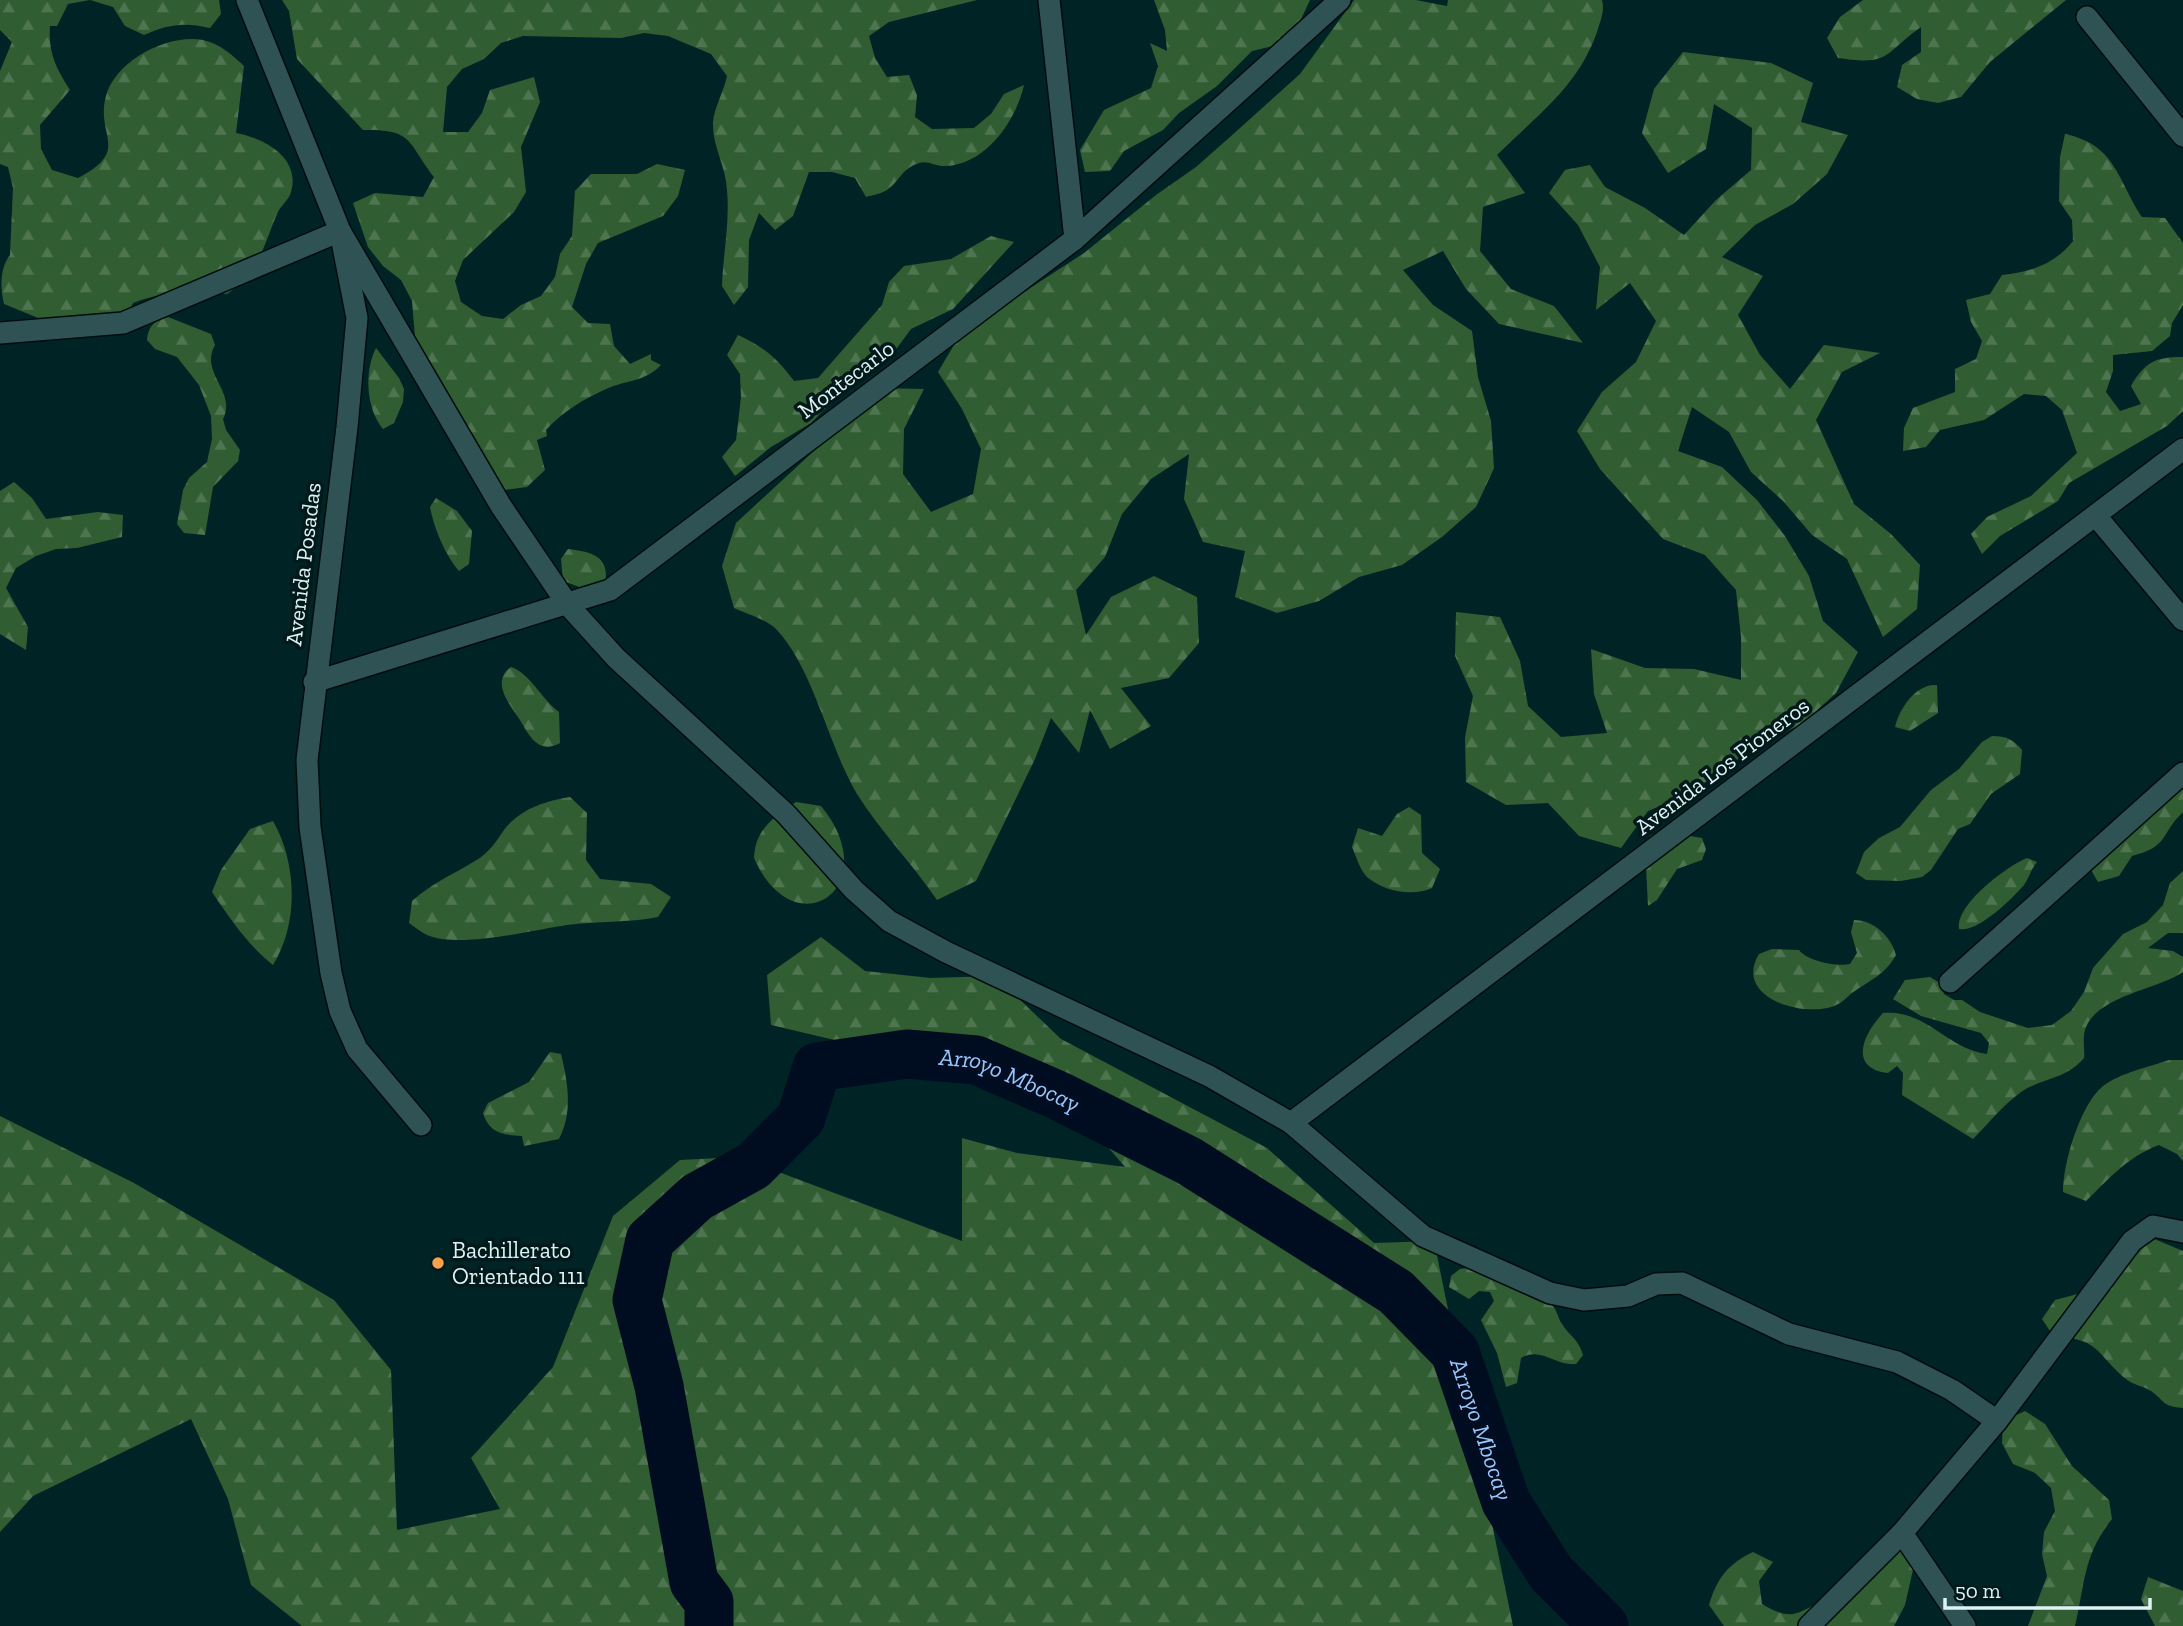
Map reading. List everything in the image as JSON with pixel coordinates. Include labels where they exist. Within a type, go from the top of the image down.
[{"type":"street","name":"Avenida Posadas","points":[[247,0],[340,231],[357,318],[347,428],[314,682],[307,760],[310,827],[331,974],[340,1011],[357,1049],[421,1125]]},
{"type":"street","points":[[1049,0],[1075,239]]},
{"type":"street","name":"Montecarlo","points":[[314,682],[610,590],[1075,239],[1340,0]]},
{"type":"street","points":[[2087,17],[2183,136]]},
{"type":"street","points":[[0,333],[123,323],[340,231],[501,506],[568,605],[616,658],[786,814],[854,890],[889,921],[946,952],[1209,1076],[1291,1123],[1423,1236],[1550,1293],[1584,1300],[1628,1296],[1656,1284],[1682,1283],[1789,1334],[1897,1362],[1952,1390],[1997,1421]]},
{"type":"street","name":"Avenida Los Pioneros","points":[[1291,1123],[2183,449]]},
{"type":"street","points":[[2096,516],[2183,620]]},
{"type":"street","points":[[1950,982],[2183,773]]},
{"type":"street","points":[[1810,1626],[1902,1533],[1997,1421],[2132,1241],[2152,1226],[2183,1232]]},
{"type":"street","points":[[1902,1533],[1965,1626]]},
{"type":"green space","points":[[0,0],[90,0],[68,4],[57,26],[50,26],[50,44],[54,60],[70,90],[40,125],[41,149],[52,170],[78,178],[104,159],[108,150],[104,110],[106,96],[111,83],[131,61],[159,45],[189,39],[215,44],[244,66],[236,133],[257,139],[277,151],[285,159],[293,180],[290,195],[278,211],[259,258],[238,286],[227,294],[179,293],[144,299],[133,303],[123,323],[48,322],[4,304],[2,278],[10,255],[13,188],[8,167],[0,164],[0,71],[12,42],[0,30]]},
{"type":"green space","points":[[90,0],[219,0],[221,14],[210,28],[177,25],[144,35],[125,26],[113,7]]},
{"type":"green space","points":[[282,0],[977,0],[889,22],[869,36],[875,58],[887,77],[909,75],[917,95],[915,117],[932,129],[974,128],[991,114],[1004,94],[1024,85],[1014,112],[997,138],[987,149],[961,163],[943,166],[919,163],[908,168],[887,190],[866,197],[855,178],[832,172],[809,172],[793,216],[775,230],[759,213],[749,240],[748,287],[734,305],[722,286],[728,202],[726,181],[713,131],[715,111],[727,76],[711,54],[668,36],[644,33],[621,38],[523,36],[501,43],[484,59],[462,69],[447,87],[443,132],[468,132],[482,113],[490,90],[534,77],[540,102],[521,147],[526,192],[514,212],[463,260],[455,281],[461,302],[482,316],[503,319],[521,305],[541,296],[555,277],[560,254],[572,236],[575,191],[591,174],[637,174],[657,164],[685,170],[678,196],[663,216],[598,243],[586,264],[572,307],[588,323],[610,324],[614,346],[630,364],[651,354],[651,360],[661,365],[642,378],[598,393],[559,417],[546,430],[547,436],[537,440],[545,470],[527,487],[504,490],[483,476],[416,349],[412,301],[401,280],[383,266],[368,247],[353,203],[375,193],[423,197],[434,177],[408,140],[392,132],[363,130],[297,59],[289,11]]},
{"type":"green space","points":[[1154,0],[1310,0],[1296,30],[1277,45],[1252,51],[1217,86],[1179,113],[1163,130],[1124,151],[1110,171],[1085,172],[1080,150],[1104,110],[1151,88],[1158,66],[1150,43],[1167,51],[1165,30]]},
{"type":"green space","points":[[1354,0],[1416,0],[1447,6],[1448,0],[1602,0],[1603,12],[1597,32],[1579,69],[1555,99],[1497,155],[1525,193],[1483,207],[1480,251],[1511,289],[1554,306],[1583,343],[1499,324],[1466,289],[1443,251],[1403,270],[1433,305],[1472,331],[1478,377],[1491,421],[1494,468],[1476,507],[1442,537],[1402,565],[1359,577],[1319,601],[1277,613],[1235,597],[1245,551],[1203,542],[1184,499],[1189,454],[1151,479],[1122,514],[1105,557],[1076,590],[1086,635],[1111,597],[1154,576],[1197,597],[1199,643],[1169,678],[1121,688],[1151,726],[1110,749],[1090,710],[1079,753],[1051,718],[1035,759],[976,881],[937,900],[857,794],[837,753],[811,687],[790,647],[773,626],[734,608],[722,566],[736,523],[842,425],[873,388],[924,389],[904,429],[903,474],[931,512],[973,494],[981,449],[962,409],[938,372],[961,333],[1084,253],[1156,195],[1196,167],[1300,74]]},
{"type":"green space","points":[[1863,0],[2066,0],[1990,62],[1961,97],[1938,103],[1917,99],[1897,87],[1902,65],[1921,52],[1921,27],[1878,59],[1838,58],[1827,38],[1840,17]]},
{"type":"green space","points":[[1683,52],[1771,63],[1813,83],[1801,122],[1848,135],[1827,174],[1793,204],[1755,225],[1722,257],[1763,276],[1738,315],[1760,355],[1790,389],[1824,345],[1880,353],[1842,372],[1816,420],[1854,504],[1891,534],[1920,565],[1917,609],[1883,637],[1847,559],[1812,535],[1783,501],[1751,472],[1729,432],[1692,407],[1678,451],[1722,467],[1757,500],[1785,536],[1809,576],[1823,621],[1858,652],[1836,693],[1802,724],[1762,743],[1688,794],[1648,811],[1621,848],[1579,836],[1548,803],[1506,805],[1466,782],[1465,737],[1473,696],[1455,656],[1456,612],[1500,617],[1520,661],[1528,706],[1561,737],[1607,733],[1594,694],[1591,649],[1645,668],[1694,669],[1741,680],[1741,637],[1736,590],[1705,555],[1663,539],[1600,469],[1577,431],[1602,392],[1636,362],[1656,321],[1630,283],[1596,310],[1600,267],[1578,225],[1549,193],[1565,170],[1590,165],[1605,187],[1645,208],[1684,235],[1716,200],[1751,170],[1752,128],[1714,104],[1706,149],[1668,173],[1642,133],[1654,89]]},
{"type":"green space","points":[[2065,134],[2082,139],[2105,155],[2142,217],[2165,218],[2183,243],[2183,305],[2172,323],[2170,336],[2152,351],[2113,355],[2113,371],[2106,392],[2120,411],[2141,404],[2131,386],[2141,371],[2158,360],[2183,357],[2183,411],[2167,426],[2069,483],[2058,501],[2000,536],[1982,554],[1971,534],[1987,517],[2031,496],[2077,453],[2062,410],[2046,396],[2024,394],[1984,420],[1940,430],[1926,447],[1903,451],[1904,428],[1913,408],[1955,392],[1955,369],[1976,359],[1982,341],[1971,322],[1966,300],[1990,294],[2002,275],[2042,266],[2058,256],[2073,241],[2072,220],[2059,201],[2060,157]]},
{"type":"green space","points":[[991,236],[1014,242],[953,309],[911,329],[897,348],[843,391],[811,423],[771,447],[735,476],[722,457],[736,440],[741,397],[740,374],[727,355],[738,335],[769,354],[794,381],[818,378],[882,305],[889,282],[904,266],[951,259]]},
{"type":"green space","points":[[168,317],[211,334],[215,345],[211,364],[225,400],[223,419],[226,430],[240,450],[238,461],[213,487],[205,535],[184,533],[177,524],[183,490],[189,478],[207,462],[212,439],[211,416],[199,385],[177,357],[155,349],[147,340],[153,324]]},
{"type":"green space","points":[[376,348],[404,389],[403,402],[394,423],[383,429],[373,411],[369,390],[368,378]]},
{"type":"green space","points":[[14,482],[32,498],[46,519],[98,512],[123,515],[122,537],[77,548],[56,549],[36,556],[16,568],[6,588],[28,627],[26,650],[0,634],[0,491]]},
{"type":"green space","points":[[436,498],[457,511],[472,531],[469,564],[459,571],[434,524],[430,507]]},
{"type":"green space","points":[[568,549],[592,554],[602,561],[605,567],[605,584],[585,589],[563,581],[561,559]]},
{"type":"green space","points":[[511,667],[524,675],[559,712],[560,743],[546,747],[535,742],[507,701],[502,680]]},
{"type":"green space","points":[[1929,685],[1937,685],[1938,713],[1910,731],[1895,727],[1900,713],[1916,693]]},
{"type":"green space","points":[[1992,736],[2009,739],[2022,750],[2020,774],[1991,794],[1970,824],[1958,829],[1931,870],[1922,877],[1901,881],[1866,880],[1856,873],[1864,852],[1879,838],[1900,827],[1931,790],[1959,769],[1982,742]]},
{"type":"green space","points":[[2183,788],[2183,812],[2159,844],[2132,856],[2119,876],[2098,882],[2087,863]]},
{"type":"green space","points":[[570,797],[587,813],[586,860],[600,879],[651,884],[671,897],[658,917],[567,925],[496,937],[458,940],[427,935],[409,923],[412,901],[484,855],[510,823],[525,811]]},
{"type":"green space","points":[[796,802],[821,806],[839,835],[844,861],[840,882],[828,897],[811,904],[791,900],[771,886],[754,858],[758,840],[767,825]]},
{"type":"green space","points":[[1409,807],[1421,815],[1422,853],[1440,869],[1432,888],[1424,891],[1398,891],[1374,882],[1362,871],[1352,847],[1358,828],[1382,836],[1397,814]]},
{"type":"green space","points":[[273,821],[287,855],[292,893],[287,931],[273,965],[247,940],[212,892],[221,870],[250,829]]},
{"type":"green space","points":[[1662,831],[1702,838],[1706,849],[1702,860],[1677,869],[1657,900],[1648,906],[1645,847],[1650,836]]},
{"type":"green space","points":[[2027,858],[2037,862],[2018,891],[1984,921],[1966,929],[1959,929],[1960,919],[1973,898],[2007,869]]},
{"type":"green space","points":[[2183,871],[2183,933],[2168,933],[2148,948],[2173,951],[2183,957],[2183,972],[2125,996],[2097,1012],[2088,1023],[2084,1036],[2084,1058],[2070,1070],[2021,1092],[1973,1139],[1902,1095],[1903,1073],[1897,1066],[1888,1073],[1875,1070],[1867,1064],[1863,1057],[1865,1039],[1883,1013],[1912,1017],[1960,1045],[1987,1054],[1989,1043],[1981,1033],[1921,1016],[1893,999],[1905,980],[1930,977],[1940,983],[1944,994],[1954,1000],[1962,1000],[1980,1012],[2028,1028],[2052,1025],[2071,1011],[2084,992],[2093,968],[2123,934],[2147,922],[2163,905],[2170,883]]},
{"type":"green space","points":[[1854,920],[1868,923],[1880,930],[1896,955],[1882,972],[1839,1003],[1821,1009],[1789,1006],[1763,993],[1755,982],[1753,969],[1759,954],[1772,949],[1799,950],[1823,962],[1850,964],[1857,953],[1851,932]]},
{"type":"green space","points":[[821,937],[865,971],[931,978],[995,976],[1061,1039],[1267,1148],[1374,1243],[1434,1241],[1513,1626],[302,1626],[251,1585],[228,1499],[191,1419],[33,1496],[0,1532],[0,1116],[134,1183],[334,1300],[391,1370],[397,1530],[500,1509],[471,1458],[553,1367],[613,1216],[680,1160],[739,1157],[962,1241],[962,1138],[1017,1153],[1125,1167],[1077,1111],[993,1075],[940,1058],[877,1050],[771,1025],[767,975]]},
{"type":"green space","points":[[550,1052],[561,1054],[566,1076],[568,1108],[563,1129],[559,1139],[524,1146],[522,1136],[498,1132],[489,1125],[483,1113],[488,1103],[529,1082]]},
{"type":"green space","points":[[2169,1060],[2183,1060],[2183,1161],[2177,1154],[2159,1145],[2128,1162],[2086,1201],[2063,1192],[2074,1135],[2095,1095],[2103,1086],[2118,1077]]},
{"type":"green space","points":[[2145,1235],[2183,1251],[2183,1408],[2168,1405],[2151,1391],[2129,1381],[2089,1344],[2080,1340],[2054,1337],[2042,1319],[2055,1300],[2100,1288]]},
{"type":"green space","points":[[1480,1266],[1527,1287],[1552,1305],[1562,1324],[1581,1349],[1583,1355],[1576,1364],[1542,1355],[1528,1355],[1521,1358],[1517,1383],[1506,1387],[1497,1353],[1481,1320],[1494,1301],[1490,1292],[1479,1291],[1469,1299],[1449,1287],[1451,1276],[1460,1269]]},
{"type":"green space","points":[[2025,1411],[2045,1424],[2072,1466],[2109,1500],[2112,1519],[2102,1532],[2090,1558],[2075,1626],[2028,1626],[2047,1576],[2042,1554],[2044,1532],[2055,1511],[2051,1488],[2035,1473],[2013,1464],[2002,1443],[2003,1421]]},
{"type":"green space","points":[[1893,1540],[1915,1561],[1905,1605],[1894,1626],[1724,1626],[1709,1605],[1725,1573],[1753,1552],[1773,1562],[1759,1581],[1762,1604],[1781,1613],[1801,1612],[1826,1600],[1849,1594],[1868,1583],[1884,1564]]},
{"type":"green space","points":[[2148,1577],[2183,1591],[2183,1626],[2155,1626],[2141,1599]]},
{"type":"waterway","name":"Arroyo Mbocay","points":[[709,1626],[709,1602],[694,1582],[659,1386],[637,1300],[650,1240],[697,1197],[753,1166],[801,1118],[817,1067],[907,1054],[976,1060],[1057,1095],[1189,1161],[1396,1292],[1455,1352],[1506,1502],[1551,1573],[1604,1626]]},
{"type":"place","name":"Bachillerato Orientado 111","points":[[438,1263]]}]
